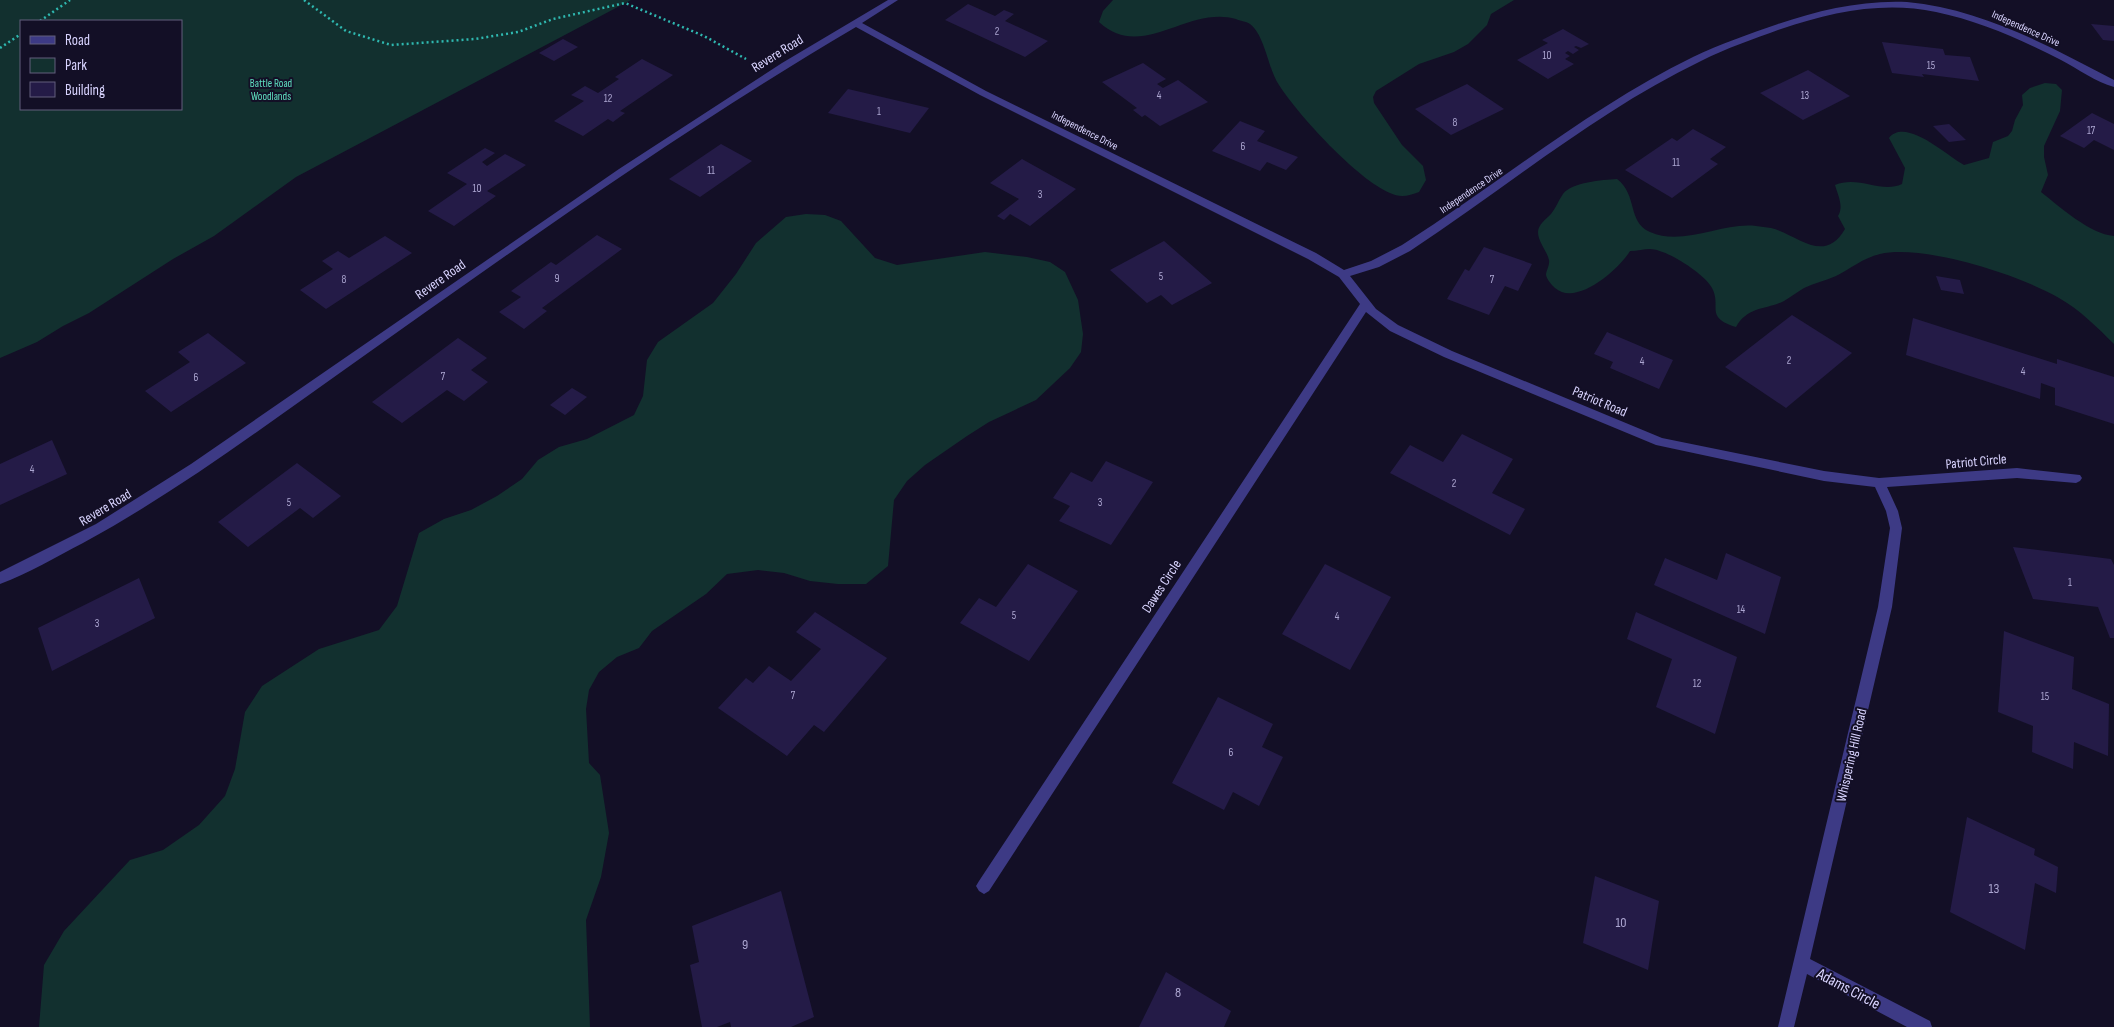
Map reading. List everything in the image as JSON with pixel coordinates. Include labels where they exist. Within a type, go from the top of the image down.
[{"type":"street","name":"Revere Road","points":[[0,578],[76,542],[181,477],[559,215],[772,73],[894,0]]},
{"type":"street","name":"Independence Drive","points":[[856,23],[983,93],[1312,256],[1343,274],[1376,264],[1406,248],[1626,99],[1686,65],[1739,42],[1822,14],[1869,5],[1889,4],[1909,5],[1946,12],[2014,34],[2114,84]]},
{"type":"street","name":"Patriot Road","points":[[1343,274],[1376,316],[1394,328],[1448,354],[1660,442],[1809,473],[1879,483]]},
{"type":"street","name":"Dawes Circle","points":[[984,886],[1366,304]]},
{"type":"street","name":"Patriot Circle","points":[[1879,483],[2017,473],[2076,478]]},
{"type":"street","name":"Whispering Hill Road","points":[[1786,1027],[1885,607],[1896,528],[1892,511],[1879,483]]},
{"type":"street","name":"Adams Circle","points":[[1802,964],[1924,1027]]},
{"type":"path","points":[[41,20],[70,0]]},
{"type":"path","points":[[304,0],[346,31],[391,45],[475,39],[518,32],[553,19],[625,3],[704,36],[772,73]]},
{"type":"path","points":[[0,48],[20,35]]},
{"type":"green space","name":"Battle Road Woodlands","points":[[0,0],[631,0],[296,177],[214,236],[173,259],[89,313],[37,342],[0,358]]},
{"type":"green space","points":[[1113,0],[1514,0],[1491,14],[1487,25],[1468,44],[1454,52],[1419,64],[1376,91],[1373,97],[1374,103],[1402,145],[1423,166],[1426,180],[1419,192],[1401,196],[1394,195],[1377,186],[1362,175],[1314,129],[1279,85],[1263,44],[1250,24],[1236,19],[1218,17],[1200,19],[1148,35],[1132,36],[1115,33],[1099,22],[1103,11]]},
{"type":"green space","points":[[2045,83],[2056,84],[2062,90],[2060,111],[2044,146],[2044,157],[2048,175],[2041,192],[2085,225],[2114,236],[2114,344],[2074,308],[2042,289],[1997,271],[1946,257],[1921,253],[1899,252],[1880,254],[1868,258],[1836,276],[1804,288],[1784,301],[1746,315],[1736,327],[1726,323],[1717,315],[1715,295],[1708,282],[1702,276],[1684,263],[1657,250],[1630,251],[1625,259],[1607,276],[1597,283],[1574,293],[1564,293],[1555,288],[1547,277],[1549,260],[1539,239],[1538,229],[1553,212],[1563,194],[1580,184],[1617,179],[1624,185],[1628,193],[1638,222],[1650,232],[1663,236],[1689,236],[1730,227],[1756,226],[1771,228],[1810,245],[1828,245],[1837,240],[1845,229],[1838,216],[1840,205],[1835,185],[1853,182],[1894,187],[1902,184],[1905,168],[1889,138],[1896,133],[1905,132],[1916,135],[1964,165],[1989,158],[1993,142],[2008,136],[2012,131],[2015,120],[2023,105],[2022,95],[2030,88]]},
{"type":"green space","points":[[806,214],[825,215],[841,221],[875,258],[897,265],[985,252],[1050,262],[1065,272],[1078,300],[1083,334],[1081,352],[1070,368],[1036,400],[989,422],[925,465],[907,481],[894,500],[888,566],[866,584],[810,581],[784,573],[758,570],[727,574],[706,594],[652,631],[639,648],[617,657],[599,672],[589,690],[586,709],[589,763],[600,775],[609,833],[601,877],[586,920],[590,1027],[39,1027],[44,965],[64,931],[130,860],[163,850],[199,825],[225,796],[235,769],[245,712],[262,686],[319,649],[379,630],[397,606],[419,533],[444,519],[471,510],[497,496],[522,479],[538,460],[559,447],[587,439],[634,415],[643,396],[647,360],[658,342],[713,303],[736,274],[756,243],[786,217]]},
{"type":"building","points":[[968,4],[995,16],[1004,10],[1014,14],[1005,21],[1048,41],[1025,57],[945,20]]},
{"type":"building","points":[[2091,24],[2114,26],[2114,41],[2103,40]]},
{"type":"building","points":[[1563,29],[1589,44],[1581,48],[1574,47],[1579,50],[1573,54],[1568,51],[1565,53],[1570,56],[1565,59],[1574,64],[1548,79],[1517,60],[1548,43],[1542,40]]},
{"type":"building","points":[[563,39],[578,47],[554,61],[539,53]]},
{"type":"building","points":[[1882,42],[1943,49],[1945,55],[1970,57],[1979,81],[1922,74],[1924,77],[1892,73]]},
{"type":"building","points":[[642,59],[673,75],[620,111],[625,113],[613,122],[608,119],[583,136],[554,121],[584,101],[571,95],[585,86],[598,93],[619,79],[615,77]]},
{"type":"building","points":[[1143,63],[1166,79],[1157,84],[1163,88],[1178,80],[1208,102],[1160,126],[1145,115],[1142,117],[1133,110],[1137,108],[1102,82]]},
{"type":"building","points":[[1808,70],[1850,96],[1803,120],[1760,93]]},
{"type":"building","points":[[1467,84],[1504,109],[1451,135],[1415,109]]},
{"type":"building","points":[[848,89],[929,108],[910,133],[828,113]]},
{"type":"building","points":[[2092,113],[2114,124],[2114,150],[2094,140],[2084,148],[2060,136]]},
{"type":"building","points":[[1240,121],[1265,131],[1257,141],[1298,157],[1286,170],[1267,162],[1260,171],[1212,151]]},
{"type":"building","points":[[1949,124],[1966,140],[1949,142],[1933,126]]},
{"type":"building","points":[[1693,129],[1726,147],[1710,159],[1718,164],[1672,198],[1625,170],[1672,138],[1677,141]]},
{"type":"building","points":[[721,144],[752,161],[700,197],[669,179]]},
{"type":"building","points":[[485,148],[495,153],[482,162],[487,166],[505,154],[526,165],[487,191],[496,196],[454,226],[428,211],[467,184],[447,173]]},
{"type":"building","points":[[1022,159],[1076,189],[1030,226],[1010,214],[1004,220],[997,216],[1019,199],[990,183]]},
{"type":"building","points":[[597,235],[622,249],[542,308],[547,311],[524,329],[499,312],[521,297],[511,291],[551,262],[556,265]]},
{"type":"building","points":[[385,236],[412,253],[326,309],[300,290],[333,269],[322,261],[338,251],[349,258]]},
{"type":"building","points":[[1164,241],[1212,283],[1172,305],[1161,295],[1147,303],[1110,270]]},
{"type":"building","points":[[1484,247],[1532,264],[1518,291],[1505,286],[1489,315],[1447,299],[1465,269],[1469,271]]},
{"type":"building","points":[[1936,276],[1960,280],[1964,294],[1941,290]]},
{"type":"building","points":[[1792,315],[1852,353],[1786,408],[1725,367]]},
{"type":"building","points":[[1913,318],[2057,364],[2057,359],[2114,377],[2114,424],[2055,405],[2055,388],[2041,383],[2040,399],[1906,355]]},
{"type":"building","points":[[1607,332],[1673,360],[1659,389],[1610,368],[1613,362],[1594,354]]},
{"type":"building","points":[[208,333],[246,363],[171,412],[145,391],[190,362],[178,352]]},
{"type":"building","points":[[458,338],[487,358],[471,370],[488,382],[464,401],[447,390],[402,423],[372,402]]},
{"type":"building","points":[[572,388],[587,397],[565,415],[550,405]]},
{"type":"building","points":[[1462,434],[1513,459],[1492,493],[1525,509],[1510,535],[1390,473],[1410,445],[1443,462]]},
{"type":"building","points":[[52,440],[67,474],[0,505],[0,464]]},
{"type":"building","points":[[1106,461],[1153,482],[1111,545],[1059,521],[1070,506],[1053,498],[1071,472],[1092,482]]},
{"type":"building","points":[[297,463],[341,496],[313,518],[300,508],[248,547],[218,522]]},
{"type":"building","points":[[2013,547],[2111,559],[2114,565],[2114,638],[2110,638],[2098,607],[2033,599]]},
{"type":"building","points":[[1726,553],[1781,577],[1765,634],[1654,585],[1665,558],[1717,580]]},
{"type":"building","points":[[1028,564],[1078,591],[1029,661],[960,623],[979,598],[996,607]]},
{"type":"building","points":[[1325,564],[1391,597],[1350,670],[1282,634]]},
{"type":"building","points":[[139,578],[155,618],[52,671],[38,628]]},
{"type":"building","points":[[815,612],[887,658],[824,732],[814,725],[787,756],[718,708],[746,678],[753,683],[769,666],[791,681],[821,649],[796,632]]},
{"type":"building","points":[[1636,612],[1737,657],[1715,734],[1656,707],[1672,659],[1627,639]]},
{"type":"building","points":[[2004,631],[2074,657],[2072,689],[2109,704],[2108,756],[2074,742],[2073,769],[2032,752],[2033,726],[1998,712]]},
{"type":"building","points":[[1218,697],[1273,724],[1262,747],[1283,757],[1259,806],[1233,792],[1224,810],[1172,783]]},
{"type":"building","points":[[1967,817],[2035,849],[2034,855],[2058,867],[2056,893],[2035,883],[2025,950],[1950,912]]},
{"type":"building","points":[[1595,876],[1659,901],[1648,970],[1583,943]]},
{"type":"building","points":[[781,891],[814,1017],[791,1027],[731,1027],[730,1022],[717,1027],[702,1027],[690,965],[699,962],[692,926]]},
{"type":"building","points":[[1166,972],[1231,1011],[1224,1027],[1139,1027]]}]
